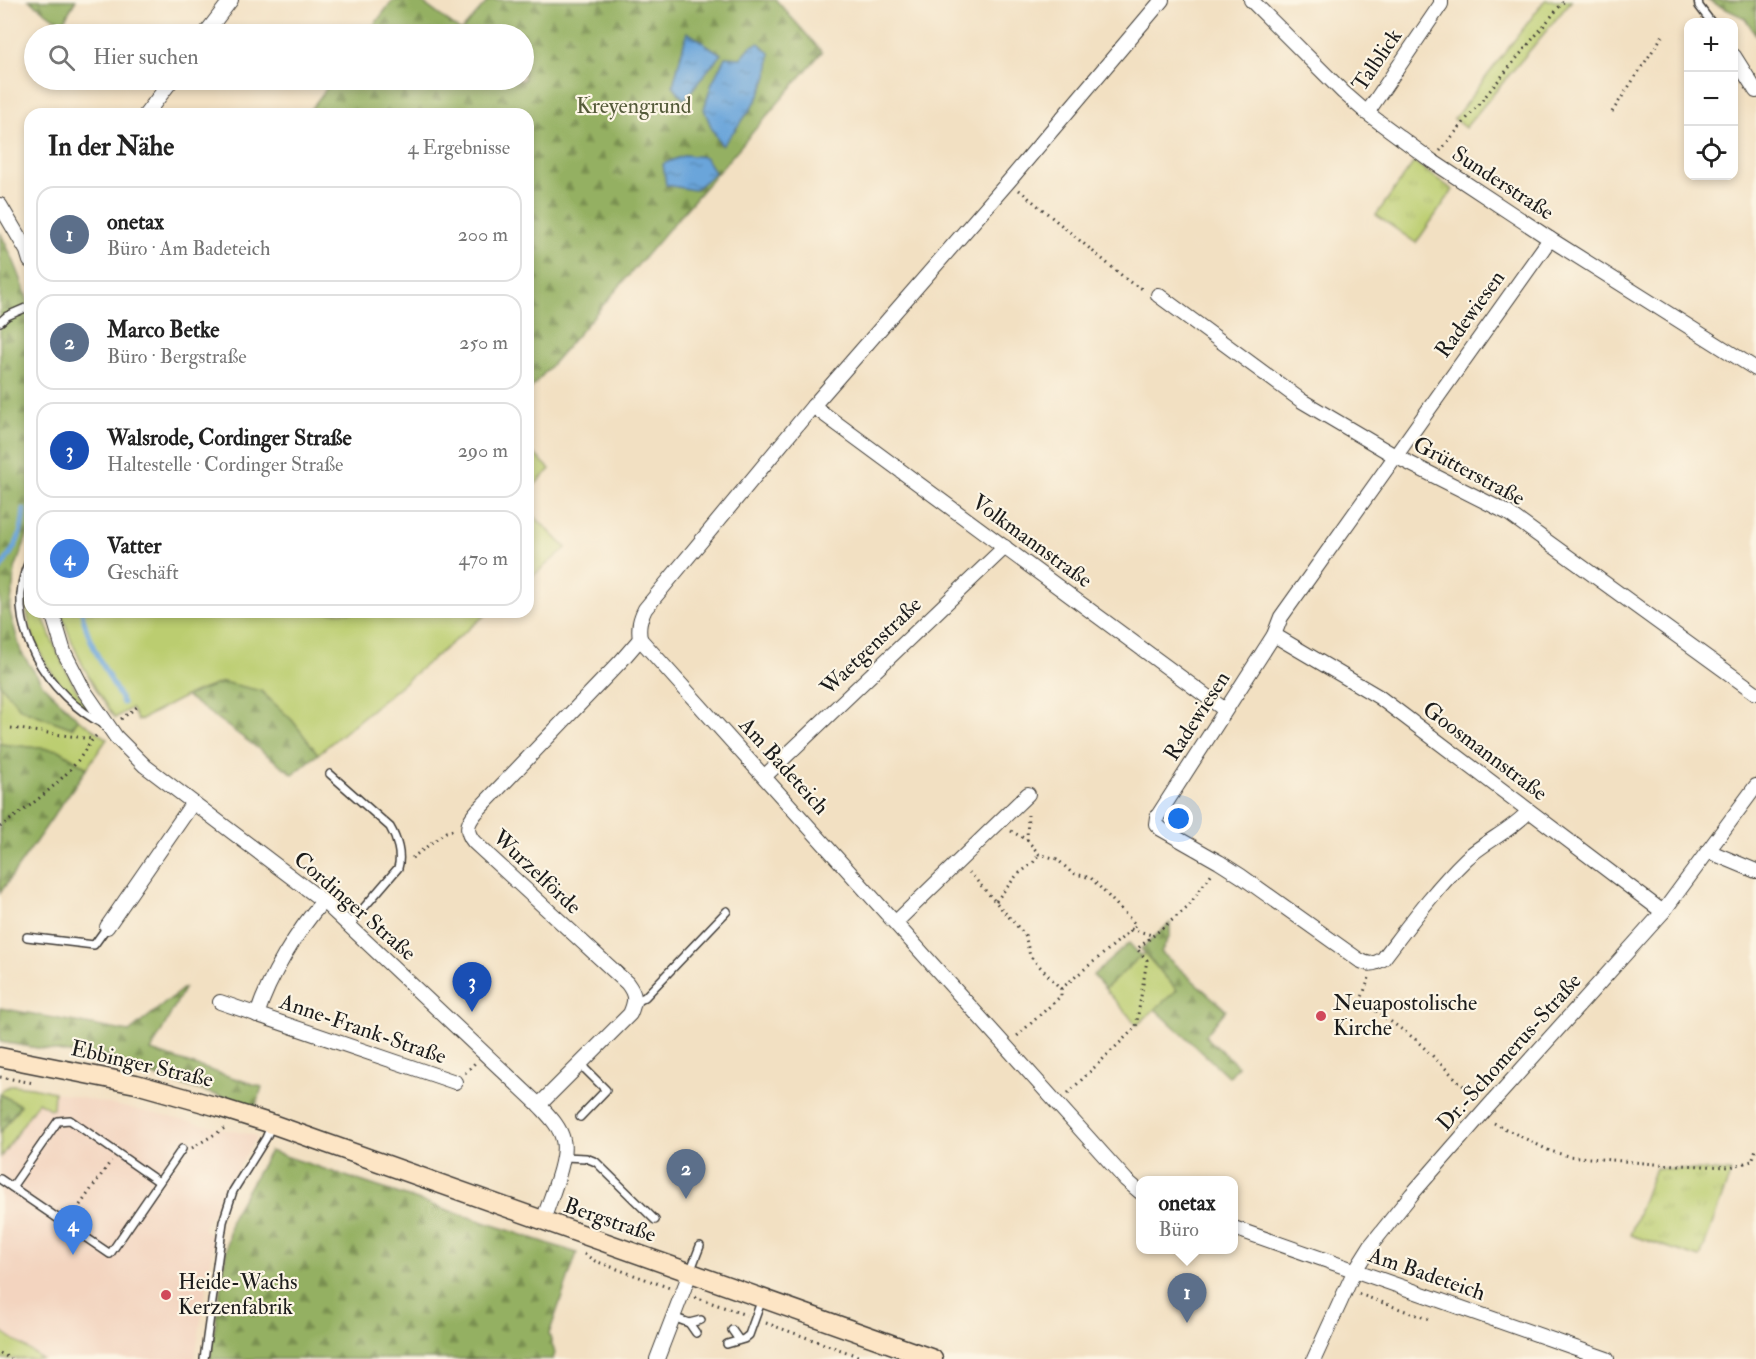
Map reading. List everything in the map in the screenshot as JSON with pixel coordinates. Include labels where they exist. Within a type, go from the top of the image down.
[{"type":"main road","name":"Ebbinger Straße","points":[[0,1058],[136,1084],[272,1124]]},
{"type":"main road","name":"Bergstraße","points":[[272,1124],[933,1359]]},
{"type":"street","points":[[213,24],[231,0]]},
{"type":"street","points":[[640,639],[641,618],[645,609],[813,406],[1009,181],[1162,0]]},
{"type":"street","name":"Sunderstraße","points":[[1251,0],[1343,92],[1367,113],[1432,161],[1550,239],[1756,369]]},
{"type":"street","name":"Talblick","points":[[1367,113],[1442,0]]},
{"type":"street","points":[[1738,62],[1756,91]]},
{"type":"street","points":[[151,108],[164,90]]},
{"type":"street","points":[[0,205],[24,246]]},
{"type":"street","name":"Radewiesen","points":[[1375,964],[1359,960],[1219,862],[1161,829],[1156,824],[1157,817],[1274,636],[1281,617],[1550,239]]},
{"type":"street","name":"Grütterstraße","points":[[1158,295],[1302,401],[1395,456],[1508,513],[1756,693]]},
{"type":"street","name":"Volkmannstraße","points":[[813,406],[1225,710]]},
{"type":"street","name":"Waetgenstraße","points":[[765,776],[1005,547]]},
{"type":"street","name":"Cordinger Straße","points":[[54,618],[64,652],[83,689],[107,726],[145,766],[192,804],[323,901],[350,925],[539,1105],[554,1122],[563,1139],[564,1157]]},
{"type":"street","name":"Goosmannstraße","points":[[1274,636],[1379,697],[1663,912]]},
{"type":"street","name":"Am Badeteich","points":[[640,639],[1136,1189]]},
{"type":"street","name":"Wurzelförde","points":[[635,1002],[635,993],[627,983],[474,842],[467,828],[469,820],[479,808],[640,639]]},
{"type":"street","name":"Dr.-Schomerus-Straße","points":[[1314,1359],[1354,1272],[1371,1245],[1484,1111],[1663,912],[1756,786]]},
{"type":"street","points":[[896,922],[1028,794]]},
{"type":"street","points":[[106,927],[192,804]]},
{"type":"street","points":[[1375,964],[1383,959],[1442,883],[1469,856],[1520,821],[1529,811]]},
{"type":"street","points":[[1708,851],[1756,871]]},
{"type":"street","name":"Anne-Frank-Straße","points":[[257,1015],[263,998],[300,930],[323,901]]},
{"type":"street","name":"Anne-Frank-Straße","points":[[220,1002],[455,1082]]},
{"type":"street","points":[[539,1105],[630,1014],[635,1002]]},
{"type":"street","points":[[543,1221],[564,1157]]},
{"type":"street","name":"Am Badeteich","points":[[1238,1230],[1606,1359]]},
{"type":"street","points":[[657,1359],[690,1273]]},
{"type":"lane","points":[[1690,0],[1698,3],[1708,18]]},
{"type":"lane","points":[[0,322],[7,316],[24,309]]},
{"type":"lane","points":[[24,575],[21,612],[25,632],[37,659],[72,705],[107,726]]},
{"type":"lane","points":[[330,774],[390,827],[396,837],[400,863],[350,925]]},
{"type":"lane","points":[[635,1002],[645,997],[727,911]]},
{"type":"lane","points":[[27,937],[94,945],[106,927]]},
{"type":"lane","points":[[579,1064],[606,1090],[580,1117]]},
{"type":"lane","points":[[12,1187],[58,1121],[70,1120],[159,1182]]},
{"type":"lane","points":[[204,1359],[223,1222],[233,1191],[266,1138],[272,1124]]},
{"type":"lane","points":[[0,1179],[110,1254],[182,1149]]},
{"type":"lane","points":[[564,1157],[586,1158],[596,1162],[655,1220]]},
{"type":"lane","points":[[690,1273],[700,1246]]},
{"type":"lane","points":[[727,1344],[744,1339],[749,1335],[762,1299]]},
{"type":"lane","points":[[673,1317],[689,1323],[696,1333]]},
{"type":"lane","points":[[689,1323],[701,1320]]},
{"type":"lane","points":[[732,1330],[739,1340]]},
{"type":"path","points":[[1445,143],[1565,0]]},
{"type":"path","points":[[1612,112],[1663,35]]},
{"type":"path","points":[[1009,181],[1131,283],[1158,295]]},
{"type":"path","points":[[0,827],[33,804],[75,764],[92,739],[107,726]]},
{"type":"path","points":[[11,728],[92,739]]},
{"type":"path","points":[[1001,820],[1013,832],[1028,840],[1039,854],[1058,859],[1072,873],[1091,878],[1136,925],[1060,989]]},
{"type":"path","points":[[398,868],[446,832],[467,828]]},
{"type":"path","points":[[996,902],[1017,875],[1033,863],[1039,854]]},
{"type":"path","points":[[959,861],[1026,934],[1030,956],[1060,989],[1061,996],[1023,1031]]},
{"type":"path","points":[[1058,1102],[1136,1027],[1147,960],[1137,949],[1188,907],[1219,862]]},
{"type":"path","points":[[1131,929],[1153,936]]},
{"type":"path","points":[[1375,964],[1360,1000],[1415,1039],[1497,1126],[1550,1151],[1568,1156],[1655,1164],[1730,1167],[1752,1161],[1756,1149]]},
{"type":"path","points":[[455,1082],[485,1053]]},
{"type":"path","points":[[0,1077],[35,1083]]},
{"type":"path","points":[[182,1149],[190,1150],[229,1125],[222,1123]]},
{"type":"path","points":[[66,1225],[117,1152]]},
{"type":"path","points":[[581,1253],[595,1261],[866,1359]]},
{"type":"path","points":[[1346,1289],[1430,1320]]},
{"type":"path","points":[[0,1353],[11,1359]]},
{"type":"shaded area","points":[[54,1092],[257,1136],[203,1229],[214,1237],[195,1359],[42,1359],[0,1330],[0,1157],[39,1101],[49,1109],[54,1099]]},
{"type":"green space","points":[[29,0],[76,0],[62,24]]},
{"type":"green space","name":"Kreyengrund","points":[[393,0],[419,0],[452,24],[375,24]]},
{"type":"green space","name":"Kreyengrund","points":[[489,0],[776,0],[822,52],[534,385],[534,108],[312,108],[325,90],[534,90],[534,24],[467,24]]},
{"type":"green space","points":[[1545,0],[1572,0],[1465,128],[1454,119]]},
{"type":"green space","points":[[1707,0],[1756,0],[1756,35],[1745,18]]},
{"type":"green space","points":[[1414,162],[1453,190],[1416,243],[1376,215]]},
{"type":"green space","points":[[0,232],[24,289],[24,544],[15,569],[10,612],[21,652],[43,685],[78,719],[72,728],[21,709],[0,684],[0,567],[5,562],[0,562]]},
{"type":"green space","points":[[534,454],[550,469],[534,486]]},
{"type":"green space","points":[[534,516],[566,548],[534,575]]},
{"type":"green space","points":[[28,618],[43,618],[62,663],[89,711],[71,696],[54,676],[34,640]]},
{"type":"green space","points":[[63,618],[482,618],[318,754],[292,720],[223,682],[186,696],[138,721],[131,708],[115,718],[91,681],[72,643]]},
{"type":"green space","points":[[223,682],[261,691],[292,720],[318,754],[293,774],[186,696]]},
{"type":"green space","points":[[0,684],[21,709],[72,728],[78,719],[107,739],[87,768],[59,750],[0,744]]},
{"type":"green space","points":[[0,744],[59,750],[87,768],[0,893]]},
{"type":"green space","points":[[1170,923],[1170,936],[1161,952],[1226,1010],[1205,1036],[1238,1066],[1229,1077],[1155,1009],[1177,990],[1141,949]]},
{"type":"green space","points":[[1129,943],[1141,956],[1105,989],[1093,975]]},
{"type":"green space","points":[[1144,953],[1177,990],[1137,1025],[1105,989]]},
{"type":"green space","points":[[185,987],[151,1051],[262,1087],[256,1107],[134,1070],[107,1059],[0,1042],[0,1008],[129,1032]]},
{"type":"green space","points":[[12,1085],[54,1092],[53,1109],[38,1102],[1,1157],[0,1133],[20,1106],[0,1094],[3,1089]]},
{"type":"green space","points":[[0,1094],[20,1105],[0,1133]]},
{"type":"green space","points":[[270,1151],[577,1253],[549,1334],[555,1353],[553,1359],[210,1359],[231,1218]]},
{"type":"green space","points":[[1655,1168],[1731,1172],[1700,1258],[1630,1235]]},
{"type":"green space","points":[[0,1330],[42,1359],[0,1359]]},
{"type":"water","points":[[687,32],[721,54],[684,100],[673,85]]},
{"type":"water","points":[[759,43],[770,53],[766,80],[755,103],[722,146],[704,109],[712,83],[725,57],[741,58],[751,46]]},
{"type":"water","points":[[685,155],[705,157],[715,173],[694,190],[666,185],[663,164]]},
{"type":"waterway","points":[[0,569],[17,541],[22,527],[24,509]]},
{"type":"waterway","points":[[84,618],[94,647],[123,703]]},
{"type":"place","name":"Walsrode, Cordinger Straße","points":[[472,1012]]},
{"type":"place","name":"Neuapostolische Kirche","points":[[1321,1016]]},
{"type":"place","name":"Marco Betke","points":[[686,1199]]},
{"type":"place","name":"Vatter","points":[[73,1255]]},
{"type":"place","name":"Heide-Wachs Kerzenfabrik","points":[[166,1295]]},
{"type":"place","name":"onetax","points":[[1187,1323]]}]
